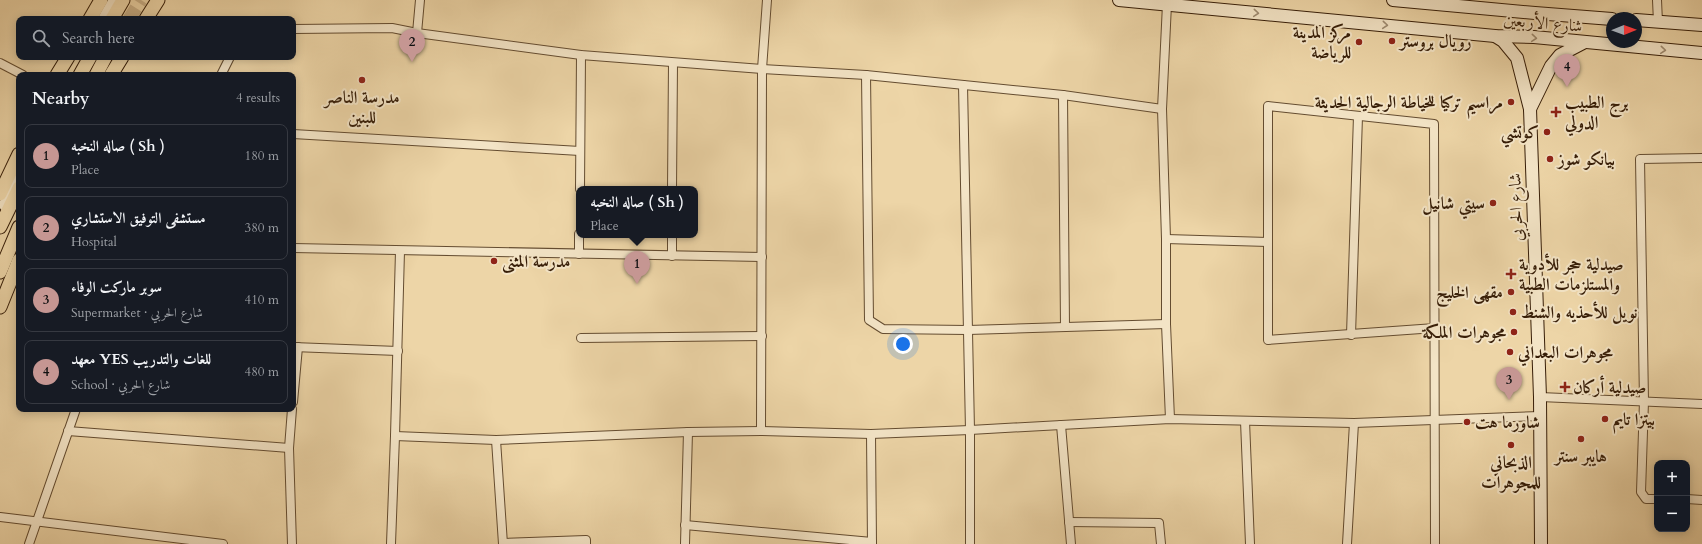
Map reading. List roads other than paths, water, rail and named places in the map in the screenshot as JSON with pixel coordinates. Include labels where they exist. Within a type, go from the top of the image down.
[{"type":"main road","points":[[92,16],[101,0]]},
{"type":"main road","points":[[106,16],[115,0]]},
{"type":"main road","points":[[114,16],[123,0]]},
{"type":"main road","points":[[148,16],[158,0]]},
{"type":"main road","name":"شارع الأربعين","points":[[1119,0],[1495,36],[1534,37],[1583,43],[1702,53]]},
{"type":"main road","name":"شارع الأربعين","points":[[1393,0],[1606,19]]},
{"type":"main road","points":[[1642,21],[1702,25]]},
{"type":"main road","name":"شارع الحربي","points":[[1495,36],[1503,41],[1517,58],[1530,109],[1540,396],[1541,544]]},
{"type":"main road","points":[[1530,109],[1551,66],[1560,55],[1583,43]]},
{"type":"main road","points":[[59,72],[66,60]]},
{"type":"main road","points":[[75,72],[81,60]]},
{"type":"main road","points":[[82,72],[88,60]]},
{"type":"main road","points":[[98,72],[104,60]]},
{"type":"main road","points":[[113,72],[120,60]]},
{"type":"main road","points":[[0,194],[16,160]]},
{"type":"main road","points":[[0,222],[12,186],[16,179]]},
{"type":"main road","points":[[0,227],[16,194]]},
{"type":"main road","points":[[0,272],[16,234]]},
{"type":"main road","points":[[0,307],[16,267]]},
{"type":"street","points":[[416,33],[420,0]]},
{"type":"street","points":[[761,431],[762,69],[766,0]]},
{"type":"street","points":[[1657,0],[1658,22]]},
{"type":"street","points":[[1167,4],[1162,109],[1166,239],[1166,324],[1170,419]]},
{"type":"street","points":[[296,28],[392,28],[416,33],[581,55],[674,63],[866,75],[1063,95],[1162,109]]},
{"type":"street","points":[[580,186],[581,55]]},
{"type":"street","points":[[222,72],[228,60]]},
{"type":"street","points":[[0,63],[17,72]]},
{"type":"street","points":[[672,186],[674,63]]},
{"type":"street","points":[[866,75],[869,320],[883,329],[968,330],[1166,324]]},
{"type":"street","points":[[963,85],[970,430],[970,544]]},
{"type":"street","points":[[1063,95],[1065,327]]},
{"type":"street","points":[[1435,328],[1268,340],[1268,106],[1434,124],[1435,328],[1435,544]]},
{"type":"street","points":[[1351,334],[1358,116]]},
{"type":"street","points":[[296,134],[580,151]]},
{"type":"street","points":[[1654,499],[1646,499],[1642,492],[1644,401],[1640,159],[1702,158]]},
{"type":"street","points":[[579,238],[579,254]]},
{"type":"street","points":[[672,238],[672,256]]},
{"type":"street","points":[[1166,239],[1268,242]]},
{"type":"street","points":[[296,248],[762,257]]},
{"type":"street","points":[[390,544],[396,436],[400,251]]},
{"type":"street","points":[[582,338],[762,336]]},
{"type":"street","points":[[296,347],[398,351]]},
{"type":"street","points":[[1540,396],[1702,404]]},
{"type":"street","points":[[30,544],[75,412]]},
{"type":"street","points":[[292,412],[289,448],[292,544]]},
{"type":"street","points":[[396,436],[496,440],[688,432],[761,431],[871,434],[1170,419],[1354,423],[1540,416]]},
{"type":"street","points":[[1245,421],[1250,544]]},
{"type":"street","points":[[1347,544],[1354,423]]},
{"type":"street","points":[[1061,425],[1070,544]]},
{"type":"street","points":[[68,431],[289,448]]},
{"type":"street","points":[[685,544],[688,432]]},
{"type":"street","points":[[685,525],[872,543],[871,434]]},
{"type":"street","points":[[496,440],[503,543],[586,540],[586,544]]},
{"type":"street","points":[[1690,500],[1702,500]]},
{"type":"street","points":[[0,517],[38,523],[222,544]]},
{"type":"street","points":[[1069,522],[1159,523],[1161,544]]},
{"type":"tunnel","points":[[131,16],[141,0]]},
{"type":"place","name":"رويال بروستر","points":[[1392,41]]},
{"type":"place","name":"مركز المدينة للرياضة","points":[[1359,42]]},
{"type":"place","name":"مستشفى التوفيق الاستشاري","points":[[412,62]]},
{"type":"place","name":"مدرسة الناصر للبنين","points":[[362,80]]},
{"type":"place","name":"معهد YES للغات والتدريب","points":[[1567,87]]},
{"type":"place","name":"مراسيم تركيا للخياطة الرجالية الحديثة","points":[[1511,102]]},
{"type":"place","name":"برج الطبيب الدولي","points":[[1556,112]]},
{"type":"place","name":"كوتشي","points":[[1547,132]]},
{"type":"place","name":"بيانكو شوز","points":[[1550,159]]},
{"type":"place","name":"سيتي شانيل","points":[[1493,203]]},
{"type":"place","name":"مدرسة المثنى","points":[[494,261]]},
{"type":"place","name":"صيدلية حجر للأدوية والمستلزمات الطبية","points":[[1511,274]]},
{"type":"place","name":"صاله النخبه ( Sh )","points":[[637,284]]},
{"type":"place","name":"مقهى الخليج","points":[[1511,292]]},
{"type":"place","name":"نويل للأحذيه والشنط","points":[[1513,312]]},
{"type":"place","name":"مجوهرات الملكة","points":[[1514,332]]},
{"type":"place","name":"مجوهرات البعداني","points":[[1510,352]]},
{"type":"place","name":"صيدلية أركان","points":[[1565,387]]},
{"type":"place","name":"سوبر ماركت الوفاء","points":[[1509,400]]},
{"type":"place","name":"بيتزا تايم","points":[[1605,419]]},
{"type":"place","name":"شاورما هت","points":[[1467,422]]},
{"type":"place","name":"هايبر سنتر","points":[[1581,439]]},
{"type":"place","name":"الذبحاني للمجوهرات","points":[[1511,445]]}]
